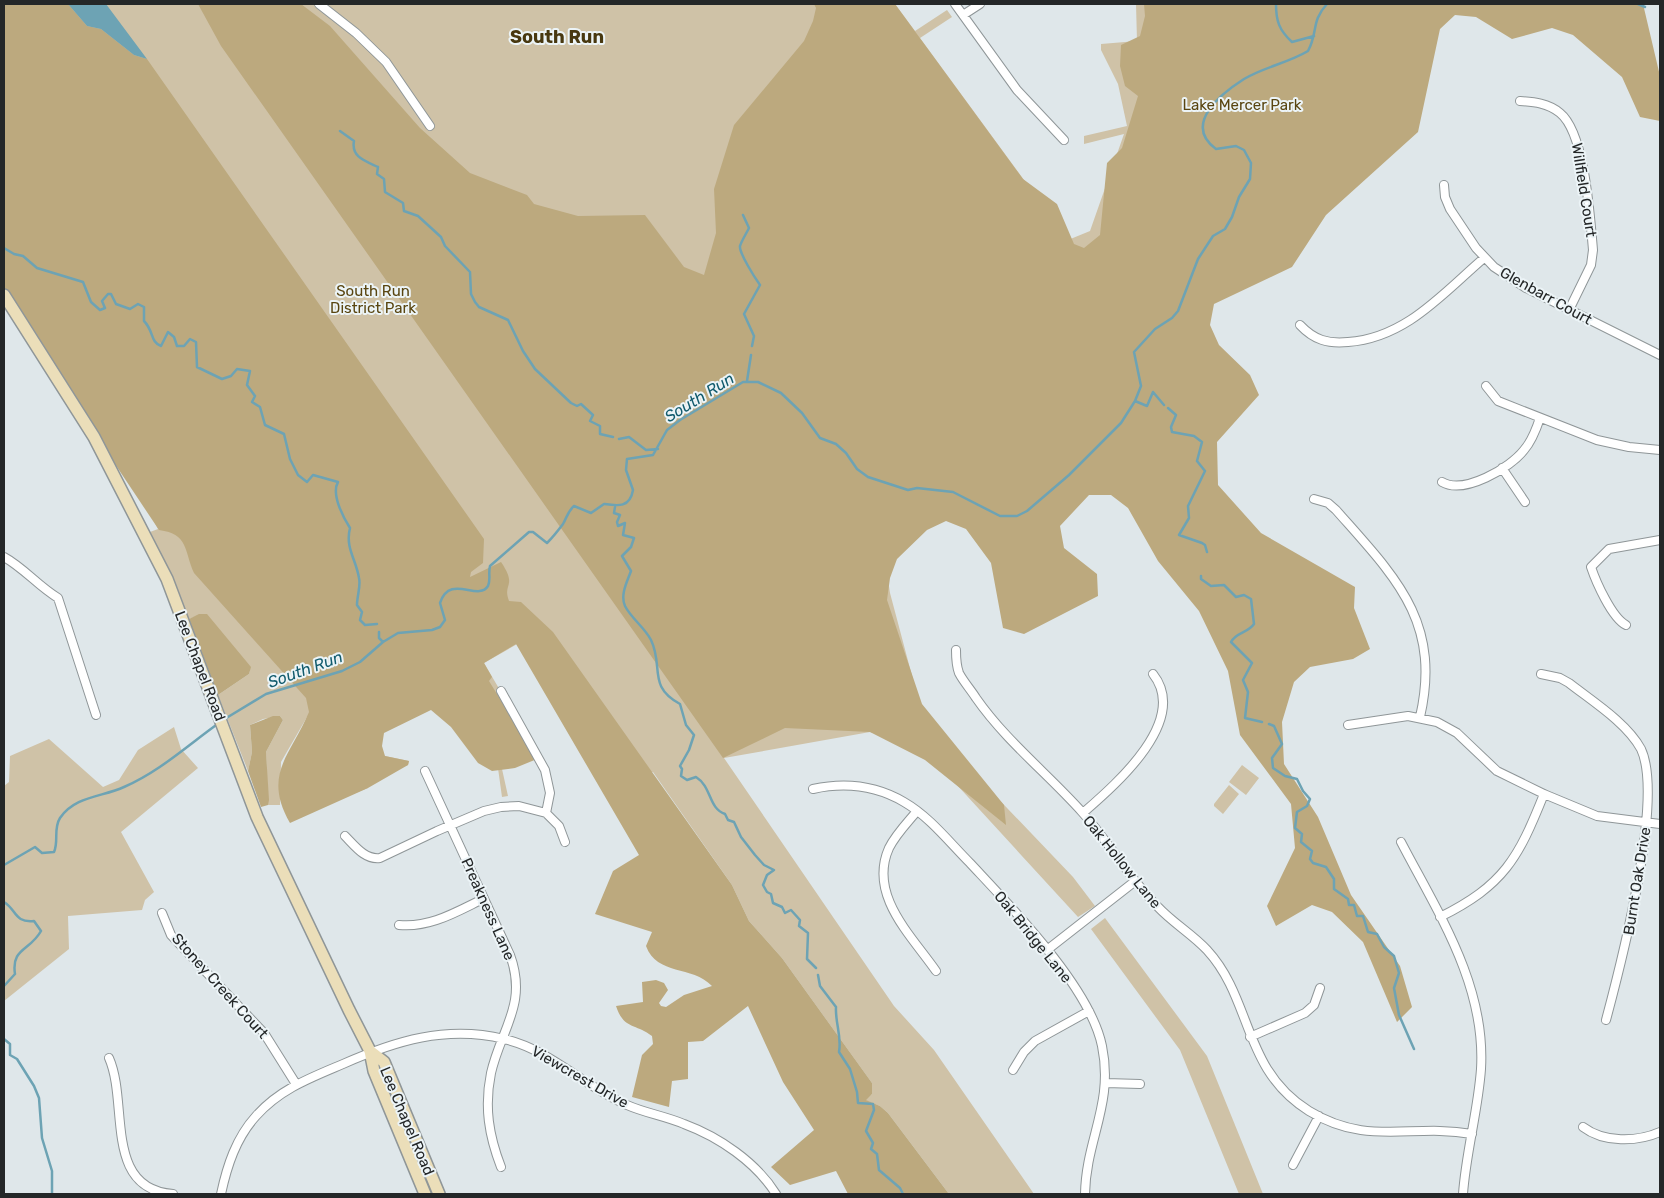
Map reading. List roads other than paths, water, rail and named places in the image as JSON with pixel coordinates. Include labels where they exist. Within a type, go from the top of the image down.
[{"type":"main road","name":"Lee Chapel Road","points":[[4,295],[94,437],[167,580],[269,845],[370,1051],[374,1071],[425,1194]]},
{"type":"main road","name":"Lee Chapel Road","points":[[370,1051],[384,1062],[439,1194]]},
{"type":"street","points":[[319,4],[356,33],[386,62],[430,126]]},
{"type":"street","points":[[955,4],[1017,90],[1064,140]]},
{"type":"street","points":[[963,15],[980,4]]},
{"type":"street","name":"Willfield Court","points":[[1520,101],[1545,104],[1560,112],[1572,126],[1579,145],[1593,250],[1591,265],[1569,310]]},
{"type":"street","name":"Glenbarr Court","points":[[1444,185],[1448,206],[1484,258],[1513,280],[1660,355]]},
{"type":"street","points":[[1300,325],[1316,339],[1328,342],[1361,341],[1380,336],[1397,329],[1423,312],[1484,258]]},
{"type":"street","points":[[1486,386],[1498,400],[1540,418],[1611,444],[1660,450]]},
{"type":"street","points":[[1442,482],[1449,486],[1473,484],[1502,468],[1520,456],[1527,447],[1540,418]]},
{"type":"street","points":[[1502,468],[1525,502]]},
{"type":"street","points":[[1314,499],[1328,503],[1336,510],[1390,573],[1411,604],[1420,628],[1425,652],[1426,686],[1420,717]]},
{"type":"street","points":[[1626,625],[1618,620],[1596,581],[1591,567],[1609,549],[1660,540]]},
{"type":"street","points":[[4,557],[22,569],[43,590],[58,598],[96,715]]},
{"type":"street","name":"Oak Hollow Lane","points":[[956,650],[959,674],[986,712],[1024,755],[1083,813],[1134,882],[1159,909],[1196,939],[1214,959],[1231,988],[1259,1058],[1276,1082],[1296,1102],[1319,1116],[1342,1126],[1370,1132],[1393,1133],[1437,1130],[1472,1134]]},
{"type":"street","points":[[1083,813],[1127,772],[1153,735],[1163,702],[1162,688],[1153,674]]},
{"type":"street","name":"Burnt Oak Drive","points":[[1541,674],[1560,678],[1569,683],[1625,729],[1637,742],[1646,758],[1650,776],[1647,823],[1633,913],[1606,1020]]},
{"type":"street","points":[[501,691],[545,770],[550,793],[546,813]]},
{"type":"street","points":[[1348,725],[1391,717],[1420,717],[1451,729],[1497,771],[1544,794],[1597,816],[1660,824]]},
{"type":"street","name":"Preakness Lane","points":[[425,771],[510,956],[516,978],[516,1004],[492,1072],[487,1104],[491,1138],[501,1168]]},
{"type":"street","name":"Oak Bridge Lane","points":[[813,789],[838,784],[864,787],[889,794],[917,811],[1011,907],[1047,950],[1079,994],[1089,1011],[1102,1043],[1106,1083],[1103,1107],[1087,1166],[1085,1194]]},
{"type":"street","points":[[1440,917],[1473,900],[1502,875],[1522,846],[1544,794]]},
{"type":"street","points":[[345,836],[364,854],[373,858],[380,858],[484,811],[501,807],[519,806],[546,813],[559,826],[565,842]]},
{"type":"street","points":[[917,811],[889,849],[885,861],[883,879],[887,897],[894,912],[936,971]]},
{"type":"street","points":[[1401,842],[1467,974],[1479,1022],[1481,1068],[1463,1194]]},
{"type":"street","points":[[1047,950],[1134,882]]},
{"type":"street","points":[[399,925],[413,926],[430,923],[483,899]]},
{"type":"street","name":"Stoney Creek Court","points":[[162,913],[171,935],[264,1033],[296,1084]]},
{"type":"street","points":[[1250,1037],[1305,1013],[1314,1005],[1320,988]]},
{"type":"street","points":[[1013,1070],[1024,1052],[1035,1041],[1089,1011]]},
{"type":"street","name":"Viewcrest Drive","points":[[221,1194],[229,1162],[244,1131],[266,1105],[296,1084],[370,1051],[406,1040],[437,1034],[471,1034],[503,1038],[550,1057],[599,1090],[626,1105],[684,1124],[711,1136],[743,1159],[776,1194]]},
{"type":"street","points":[[109,1058],[115,1075],[127,1164],[143,1185],[161,1193],[173,1194]]},
{"type":"street","points":[[1106,1083],[1140,1084]]},
{"type":"street","points":[[1293,1165],[1319,1116]]},
{"type":"street","points":[[1583,1127],[1591,1133],[1606,1138],[1638,1138],[1660,1132]]},
{"type":"water","points":[[68,4],[106,4],[147,59],[134,55],[101,29],[87,26]]},
{"type":"waterway","points":[[1276,4],[1279,25],[1292,42],[1314,36]]},
{"type":"waterway","name":"South Run","points":[[223,720],[266,694],[342,671],[360,662],[383,642],[398,633],[432,630],[440,627],[445,620],[440,603],[445,594],[450,590],[457,589],[483,590],[489,584],[490,566],[529,532],[533,532],[547,543],[563,524],[574,506],[591,513],[604,504],[619,505],[626,503],[633,490],[626,470],[627,459],[653,455],[667,430],[680,420],[743,382],[758,382],[781,393],[802,413],[820,438],[836,444],[846,453],[857,469],[868,477],[908,490],[917,488],[953,492],[1000,516],[1017,516],[1027,511],[1069,475],[1121,423],[1135,401],[1141,386],[1134,352],[1155,329],[1172,318],[1178,311],[1198,259],[1213,236],[1225,229],[1232,217],[1239,197],[1250,179],[1251,163],[1244,150],[1236,146],[1216,149],[1207,139],[1203,129],[1204,120],[1209,110],[1226,92],[1244,79],[1308,51],[1319,16],[1327,4]]},
{"type":"waterway","points":[[1638,4],[1645,7]]},
{"type":"waterway","points":[[340,131],[354,141],[355,151],[360,158],[378,167],[377,174],[384,179],[385,192],[403,203],[404,211],[418,216],[441,237],[445,246],[470,272],[471,294],[479,307],[508,320],[523,351],[535,369],[571,403],[577,406],[581,404],[593,415],[590,421],[600,426],[600,434],[613,437]]},
{"type":"waterway","points":[[743,215],[749,228],[740,249],[760,285],[744,314],[754,336],[752,346]]},
{"type":"waterway","points":[[4,248],[14,254],[23,256],[37,268],[83,282],[91,302],[100,310],[105,308],[102,301],[108,294],[111,294],[116,304],[130,309],[138,304],[144,307],[144,321],[155,342],[161,346],[168,332],[174,337],[177,346],[184,346],[190,339],[196,342],[197,367],[222,379],[231,376],[237,369],[250,371],[247,385],[255,396],[252,402],[260,407],[265,425],[284,434],[290,459],[298,475],[307,482],[313,475],[338,482],[336,487],[337,499],[341,512],[350,528],[350,548],[358,571],[360,584],[357,605],[362,612],[360,620],[365,625],[377,624]]},
{"type":"waterway","points":[[747,381],[751,355]]},
{"type":"waterway","points":[[1135,401],[1147,406],[1153,392],[1164,405]]},
{"type":"waterway","points":[[1168,408],[1176,415],[1171,427],[1172,432],[1194,436],[1202,442],[1197,461],[1205,471],[1188,506],[1189,518],[1179,535],[1202,543],[1205,545],[1207,552]]},
{"type":"waterway","points":[[619,439],[629,437],[646,450],[658,449]]},
{"type":"waterway","points":[[615,507],[614,513],[620,515],[617,522],[618,526],[625,523],[623,535],[634,538],[631,547],[622,556],[631,571],[623,597],[625,606],[651,640],[655,650],[658,675],[663,690],[680,704],[686,725],[694,735],[689,750],[680,766],[682,769],[681,776],[687,780],[696,777],[701,781],[716,807],[725,814],[728,820],[734,822],[741,837],[755,855],[764,865],[774,870],[767,875],[763,885],[767,892],[771,894],[773,903],[782,907],[785,913],[791,910],[800,920],[799,926],[808,933],[807,959],[816,968]]},
{"type":"waterway","points":[[1201,576],[1201,579],[1211,586],[1224,585],[1236,597],[1244,595],[1251,599],[1254,624],[1236,636],[1231,642],[1252,663],[1243,680],[1248,692],[1245,718],[1262,722]]},
{"type":"waterway","points":[[379,632],[379,638],[383,642]]},
{"type":"waterway","name":"South Run","points":[[4,865],[35,847],[42,853],[54,852],[58,822],[73,805],[137,781],[173,758],[219,723]]},
{"type":"waterway","points":[[1269,724],[1274,726],[1282,744],[1272,758],[1273,768],[1285,776],[1297,779],[1303,791],[1310,799],[1307,806],[1297,812],[1295,828],[1302,834],[1301,842],[1312,851],[1310,859],[1313,863],[1326,867],[1334,879],[1334,889],[1348,899],[1349,905],[1354,905],[1357,916],[1363,916],[1368,932],[1377,934],[1384,947],[1394,956],[1399,973],[1394,988],[1399,1015],[1414,1049]]},
{"type":"waterway","points":[[4,902],[19,918],[34,921],[41,931],[37,938],[19,954],[16,959],[15,974],[4,986]]},
{"type":"waterway","points":[[818,975],[820,986],[836,1007],[840,1040],[839,1052],[850,1069],[857,1092],[858,1103],[873,1104],[874,1110],[866,1131],[873,1143],[871,1149],[877,1154],[879,1170],[900,1188],[903,1194]]},
{"type":"waterway","points":[[4,1039],[10,1044],[10,1055],[17,1059],[34,1086],[39,1098],[42,1138],[52,1171],[52,1194]]},
{"type":"district","name":"South Run","points":[[557,37]]},
{"type":"park label","name":"Lake Mercer Park","points":[[1242,105]]},
{"type":"park label","name":"South Run District Park","points":[[373,300]]}]
